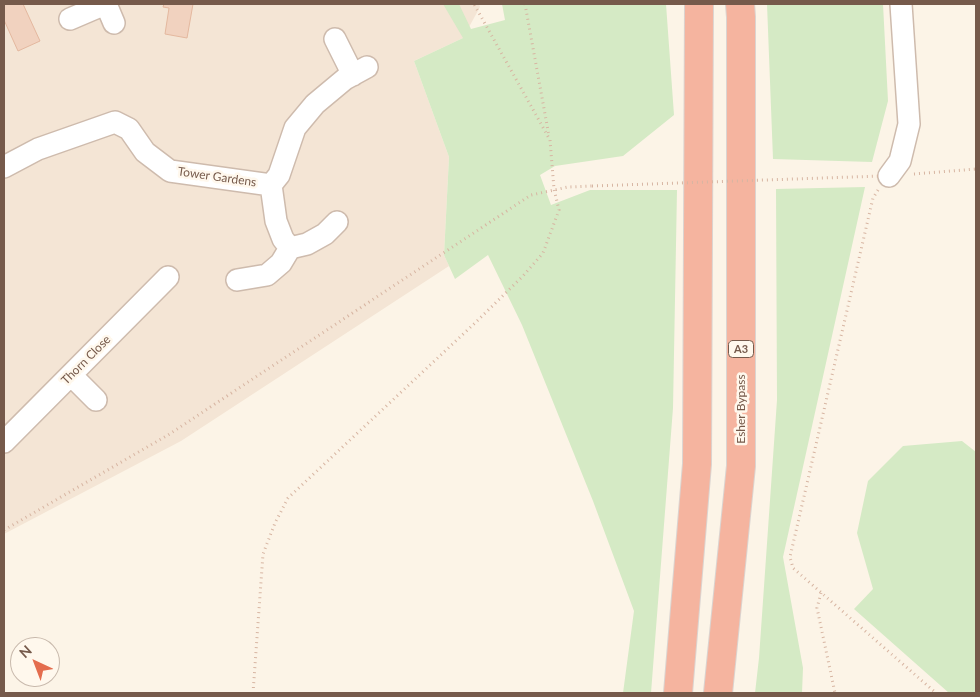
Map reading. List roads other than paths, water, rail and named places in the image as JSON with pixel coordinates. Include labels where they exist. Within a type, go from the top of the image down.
[{"type":"highway","points":[[678,693],[697,464],[699,4]]},
{"type":"highway","name":"Esher Bypass","points":[[718,693],[741,466],[740,4]]},
{"type":"street","points":[[885,176],[900,161],[909,124],[901,4]]},
{"type":"street","points":[[70,19],[108,10]]},
{"type":"street","name":"Tower Gardens","points":[[4,167],[38,149],[115,122],[129,129],[145,152],[170,171],[271,185],[279,175],[295,128],[315,104],[345,79],[360,71],[335,39]]},
{"type":"street","points":[[271,185],[276,221],[283,239],[290,248]]},
{"type":"street","points":[[237,280],[267,275],[281,263],[290,248],[307,244],[325,234],[337,222]]},
{"type":"street","name":"Thorn Close","points":[[4,442],[168,277]]},
{"type":"street","points":[[71,375],[96,400]]}]
